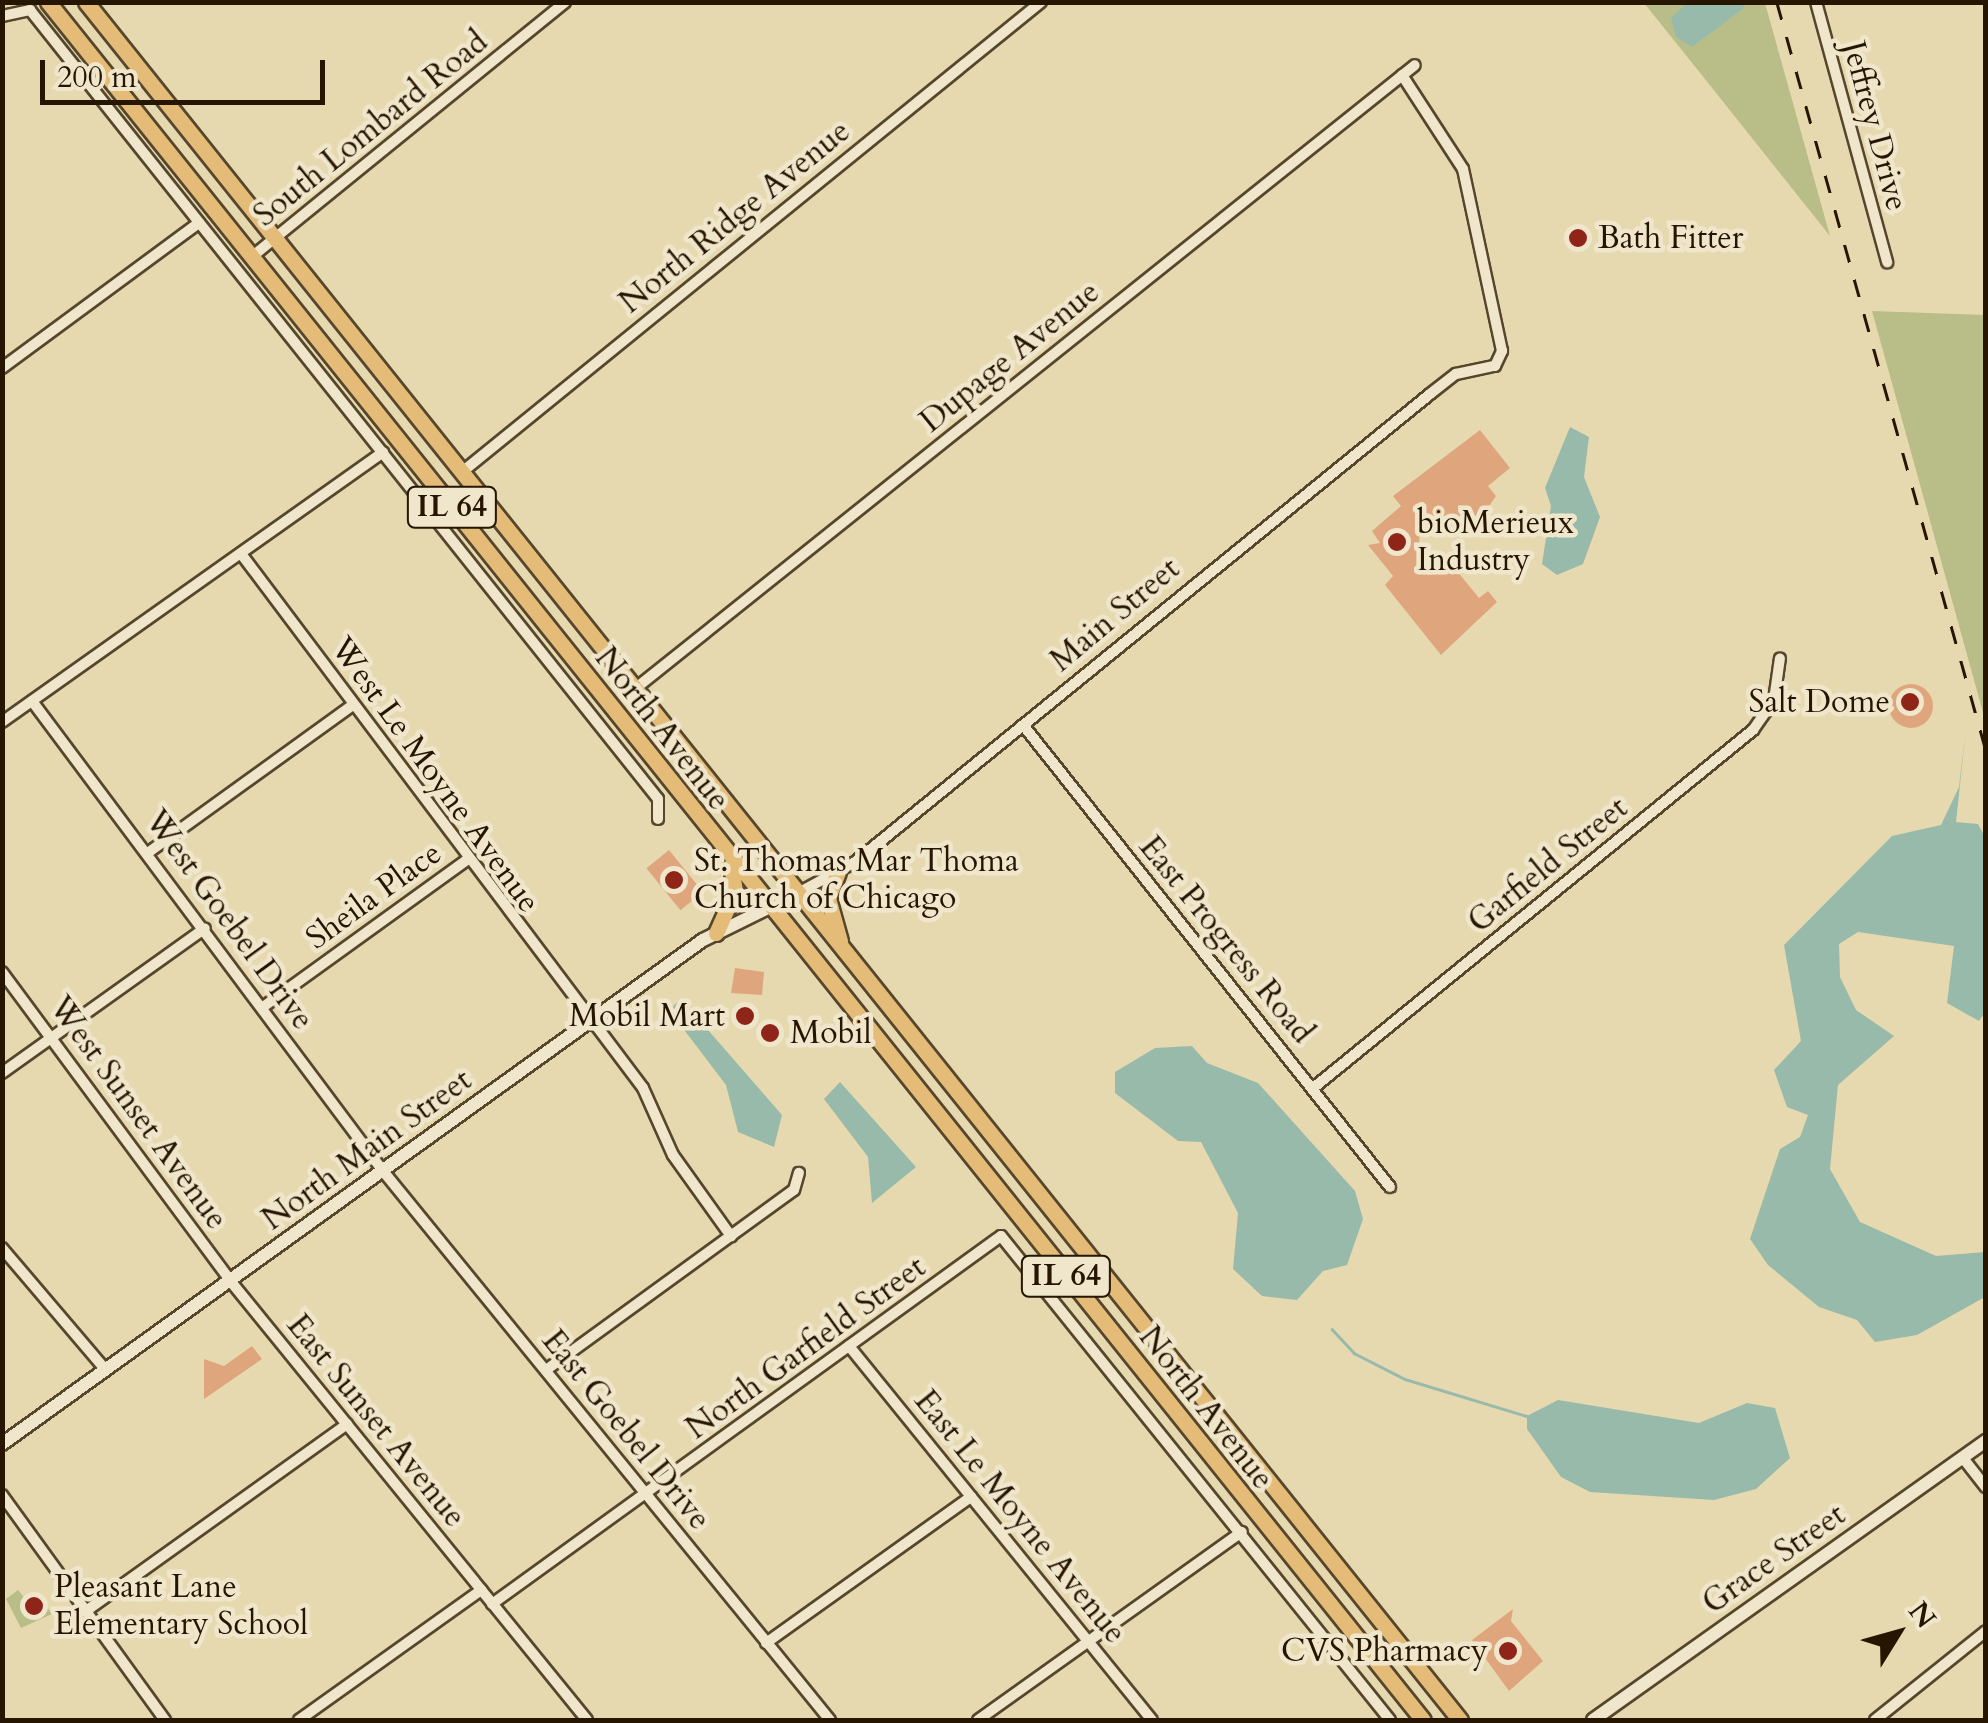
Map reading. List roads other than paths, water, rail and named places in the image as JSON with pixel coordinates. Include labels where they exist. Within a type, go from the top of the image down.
[{"type":"main road","name":"North Avenue","points":[[48,2],[254,255],[767,908],[1423,1720]]},
{"type":"main road","name":"North Avenue","points":[[86,2],[278,237],[1460,1720]]},
{"type":"main road","points":[[716,933],[735,891],[730,861]]},
{"type":"main road","points":[[838,872],[828,898],[843,950]]},
{"type":"street","name":"South Lombard Road","points":[[254,255],[565,2]]},
{"type":"street","name":"North Ridge Avenue","points":[[462,472],[1041,2]]},
{"type":"street","name":"Jeffrey Drive","points":[[1816,2],[1886,262]]},
{"type":"street","name":"North Avenue","points":[[2,16],[13,8],[30,10],[658,799],[658,819]]},
{"type":"street","name":"Dupage Avenue","points":[[636,688],[1415,65]]},
{"type":"street","name":"Main Street","points":[[767,908],[838,872],[1456,374],[1495,366],[1502,351],[1463,169],[1402,75]]},
{"type":"street","points":[[2,368],[198,223]]},
{"type":"street","points":[[2,722],[383,452]]},
{"type":"street","name":"West Le Moyne Avenue","points":[[242,555],[588,1024]]},
{"type":"street","name":"Garfield Street","points":[[1312,1088],[1753,730],[1774,700],[1780,658]]},
{"type":"street","name":"West Goebel Drive","points":[[32,700],[383,1170]]},
{"type":"street","points":[[149,852],[353,706]]},
{"type":"street","name":"East Progress Road","points":[[1023,726],[1390,1186]]},
{"type":"street","name":"Sheila Place","points":[[262,1007],[467,860]]},
{"type":"street","name":"North Main Street","points":[[2,1444],[716,933],[767,908]]},
{"type":"street","points":[[2,1073],[205,928]]},
{"type":"street","name":"West Sunset Avenue","points":[[2,972],[232,1283]]},
{"type":"street","points":[[588,1024],[644,1088],[673,1155],[731,1236]]},
{"type":"street","name":"East Goebel Drive","points":[[383,1170],[830,1720]]},
{"type":"street","points":[[546,1370],[794,1190],[800,1174]]},
{"type":"street","name":"North Avenue","points":[[1001,1236],[1390,1720]]},
{"type":"street","name":"North Garfield Street","points":[[492,1604],[1001,1236]]},
{"type":"street","points":[[2,1248],[106,1370]]},
{"type":"street","name":"East Sunset Avenue","points":[[232,1283],[492,1604]]},
{"type":"street","name":"East Le Moyne Avenue","points":[[849,1346],[1152,1720]]},
{"type":"street","points":[[86,1611],[347,1424]]},
{"type":"street","name":"Grace Street","points":[[1593,1720],[1986,1441]]},
{"type":"street","points":[[1963,1458],[1986,1488]]},
{"type":"street","points":[[2,1495],[165,1720]]},
{"type":"street","points":[[766,1643],[971,1497]]},
{"type":"street","points":[[978,1720],[1242,1532]]},
{"type":"street","points":[[299,1720],[481,1590]]},
{"type":"street","points":[[492,1604],[583,1719]]},
{"type":"street","points":[[1874,1720],[1986,1631]]},
{"type":"waterway","points":[[1332,1329],[1354,1353],[1405,1379],[1527,1416]]},
{"type":"railway","points":[[1777,2],[1986,750]]},
{"type":"place","name":"Bath Fitter","points":[[1578,238]]},
{"type":"place","name":"bioMerieux Industry","points":[[1397,542]]},
{"type":"place","name":"Salt Dome","points":[[1910,702]]},
{"type":"place","name":"St. Thomas Mar Thoma Church of Chicago","points":[[674,880]]},
{"type":"place","name":"Mobil Mart","points":[[745,1016]]},
{"type":"place","name":"Mobil","points":[[770,1033]]},
{"type":"place","name":"Pleasant Lane Elementary School","points":[[34,1606]]},
{"type":"place","name":"CVS Pharmacy","points":[[1508,1651]]}]
